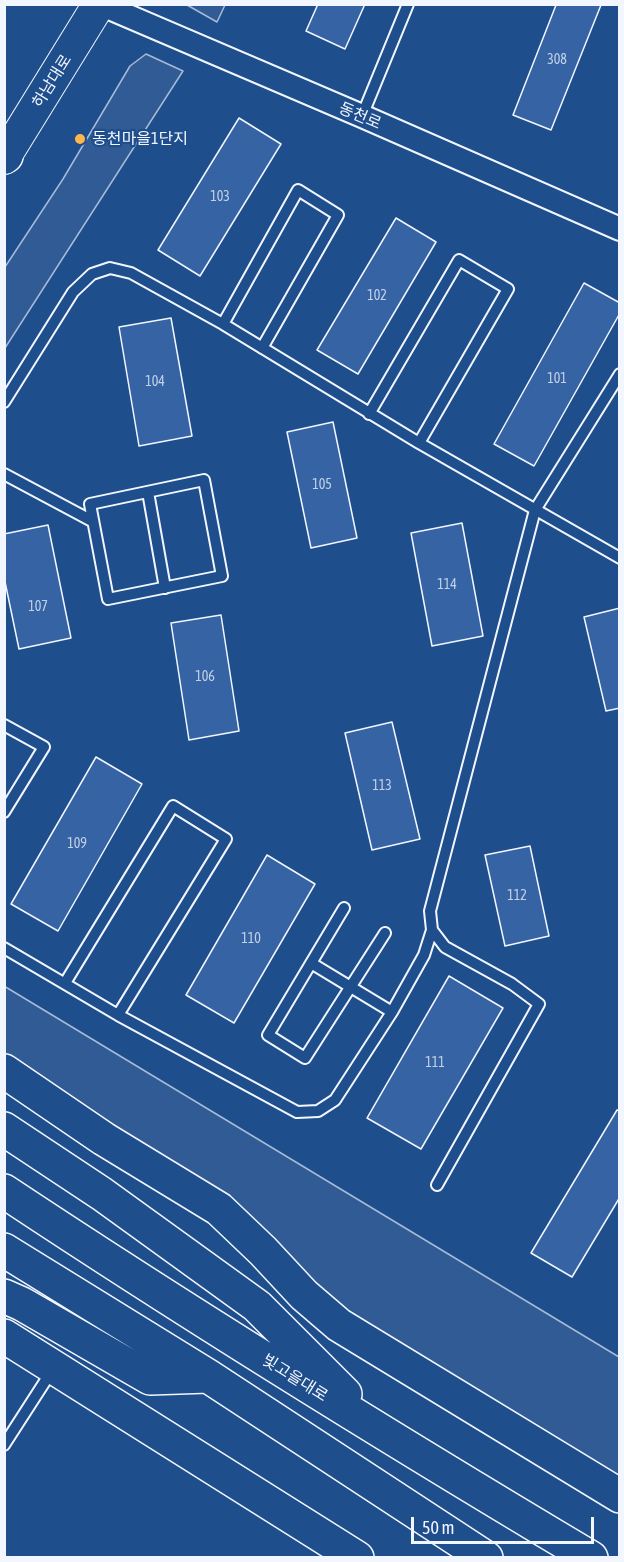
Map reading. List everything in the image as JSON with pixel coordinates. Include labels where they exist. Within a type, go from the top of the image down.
[{"type":"highway","points":[[4,1071],[104,1139],[219,1209],[304,1295],[339,1325],[620,1496]]},
{"type":"highway","points":[[4,1129],[102,1194],[257,1306],[386,1436]]},
{"type":"highway","name":"빛고을대로","points":[[4,1191],[112,1263],[386,1436],[591,1557]]},
{"type":"highway","points":[[4,1250],[208,1376],[486,1557]]},
{"type":"highway","points":[[4,1296],[22,1304],[150,1378],[208,1376]]},
{"type":"highway","points":[[4,1336],[357,1557]]},
{"type":"street","name":"동천로","points":[[99,4],[620,229]]},
{"type":"street","name":"하남대로","points":[[5,157],[99,4]]},
{"type":"lane","points":[[362,116],[408,4]]},
{"type":"lane","points":[[223,324],[298,190],[338,215],[262,348]]},
{"type":"lane","points":[[369,414],[459,260],[507,289],[419,443]]},
{"type":"lane","points":[[4,402],[73,292],[92,274],[110,268],[131,273],[223,324],[369,414],[620,558]]},
{"type":"lane","points":[[4,948],[118,1015],[297,1112],[318,1111],[335,1100],[392,1012],[424,955],[432,930],[430,911],[535,510],[620,374]]},
{"type":"lane","points":[[4,474],[92,522]]},
{"type":"lane","points":[[204,480],[222,576],[108,599],[92,522],[90,504],[204,480]]},
{"type":"lane","points":[[148,492],[165,588]]},
{"type":"lane","points":[[4,725],[44,747],[4,812]]},
{"type":"lane","points":[[65,983],[173,806],[226,839],[118,1015]]},
{"type":"lane","points":[[344,908],[268,1035],[305,1058],[385,933]]},
{"type":"lane","points":[[432,930],[445,947],[512,984],[539,1004],[437,1185]]},
{"type":"lane","points":[[311,963],[392,1012]]},
{"type":"lane","points":[[4,1445],[54,1366]]},
{"type":"shaded area","points":[[187,5],[225,5],[217,22]]},
{"type":"shaded area","points":[[146,54],[183,71],[5,348],[5,267],[63,179],[130,66]]},
{"type":"shaded area","points":[[4,986],[619,1357],[619,1480],[342,1314],[81,1107],[5,1055]]},
{"type":"building","points":[[318,4],[365,4],[345,49],[306,31]]},
{"type":"building","points":[[556,5],[601,5],[551,130],[513,115]]},
{"type":"building","points":[[239,118],[281,144],[200,276],[158,250]]},
{"type":"building","points":[[396,218],[436,242],[358,374],[317,350]]},
{"type":"building","points":[[584,283],[620,303],[620,313],[534,466],[494,444]]},
{"type":"building","points":[[171,318],[192,436],[139,446],[119,327]]},
{"type":"building","points":[[333,422],[357,538],[311,548],[287,432]]},
{"type":"building","points":[[462,523],[483,636],[432,646],[411,533]]},
{"type":"building","points":[[48,525],[71,638],[19,649],[4,577],[4,534]]},
{"type":"building","points":[[620,608],[620,708],[606,711],[584,617]]},
{"type":"building","points":[[221,615],[239,731],[189,740],[171,623]]},
{"type":"building","points":[[392,722],[420,839],[372,850],[345,733]]},
{"type":"building","points":[[96,757],[142,784],[58,931],[11,904]]},
{"type":"building","points":[[530,846],[549,936],[505,946],[485,855]]},
{"type":"building","points":[[267,855],[315,884],[234,1023],[186,995]]},
{"type":"building","points":[[449,976],[503,1008],[421,1149],[367,1118]]},
{"type":"building","points":[[617,1110],[620,1111],[620,1197],[572,1277],[531,1253]]},
{"type":"place","name":"동천마을1단지","points":[[80,139]]}]
